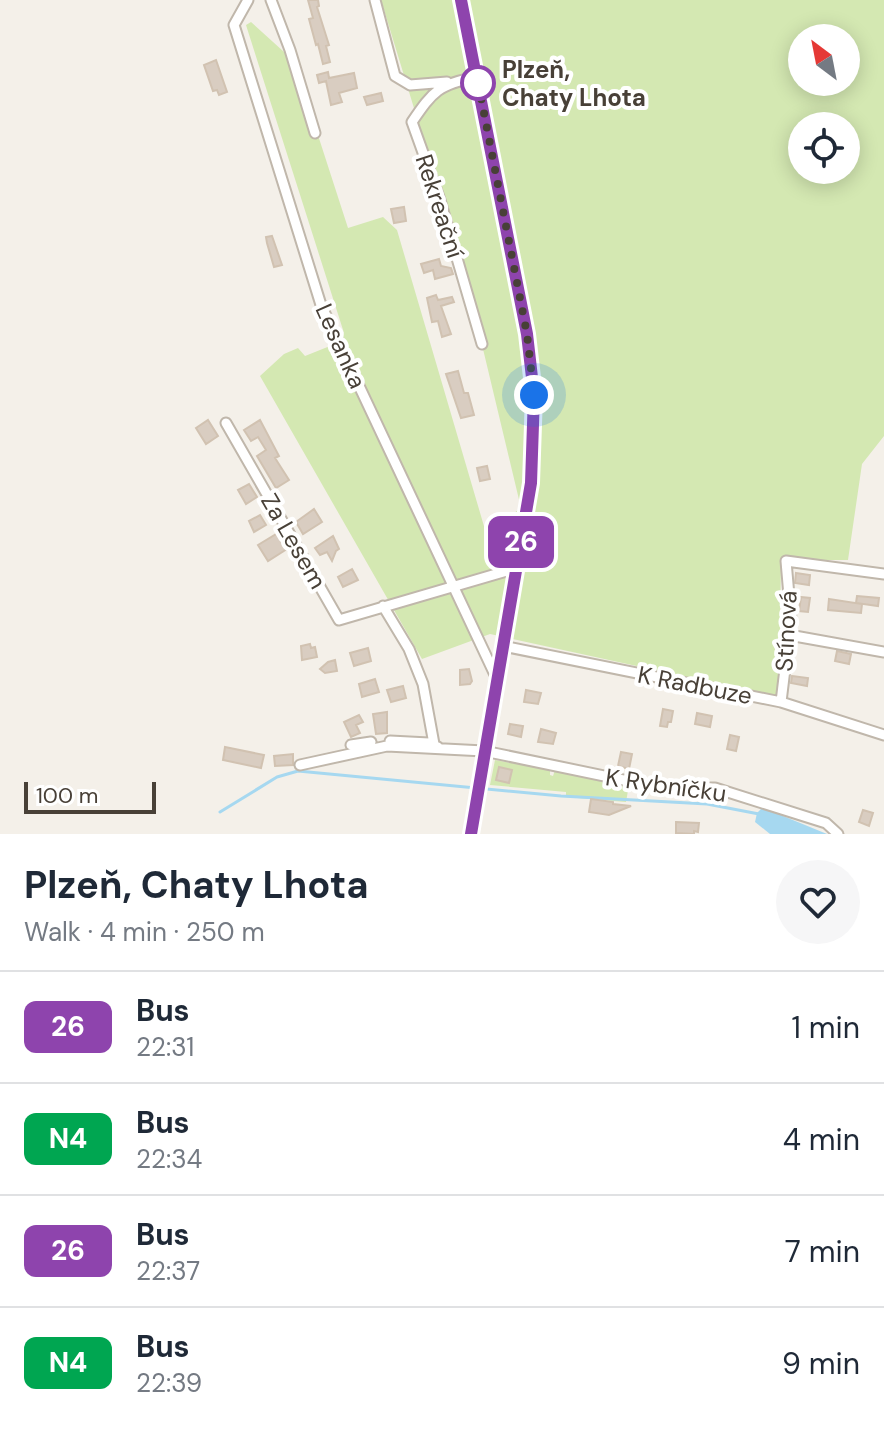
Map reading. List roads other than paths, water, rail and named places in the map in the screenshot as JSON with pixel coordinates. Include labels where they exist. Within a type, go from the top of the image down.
[{"type":"street","name":"Lesanka","points":[[248,0],[234,25],[321,305],[497,679]]},
{"type":"street","points":[[271,0],[315,133]]},
{"type":"street","points":[[375,0],[395,76],[410,85],[477,77]]},
{"type":"street","points":[[461,0],[527,334],[534,395],[531,483],[471,834]]},
{"type":"street","name":"Rekreační","points":[[450,82],[426,101],[412,122],[440,200],[482,344]]},
{"type":"street","name":"Za Lesem","points":[[226,423],[339,620],[517,568]]},
{"type":"street","name":"Stínová","points":[[781,702],[789,635],[790,591],[786,561],[884,574]]},
{"type":"street","points":[[383,606],[409,649],[423,684],[436,746]]},
{"type":"street","points":[[789,635],[884,652]]},
{"type":"street","name":"K Radbuze","points":[[503,646],[781,702],[884,735]]},
{"type":"street","name":"K Rybníčku","points":[[351,745],[394,741],[484,751],[662,788],[715,788],[826,823],[838,834]]},
{"type":"street","name":"K Rybníčku","points":[[300,765],[387,746],[436,746]]},
{"type":"water","points":[[761,809],[827,834],[770,834],[755,822]]},
{"type":"waterway","points":[[220,812],[277,777],[298,771],[561,796],[707,804],[759,814]]},
{"type":"place","name":"Plzeň, Chaty Lhota","points":[[478,83]]}]
